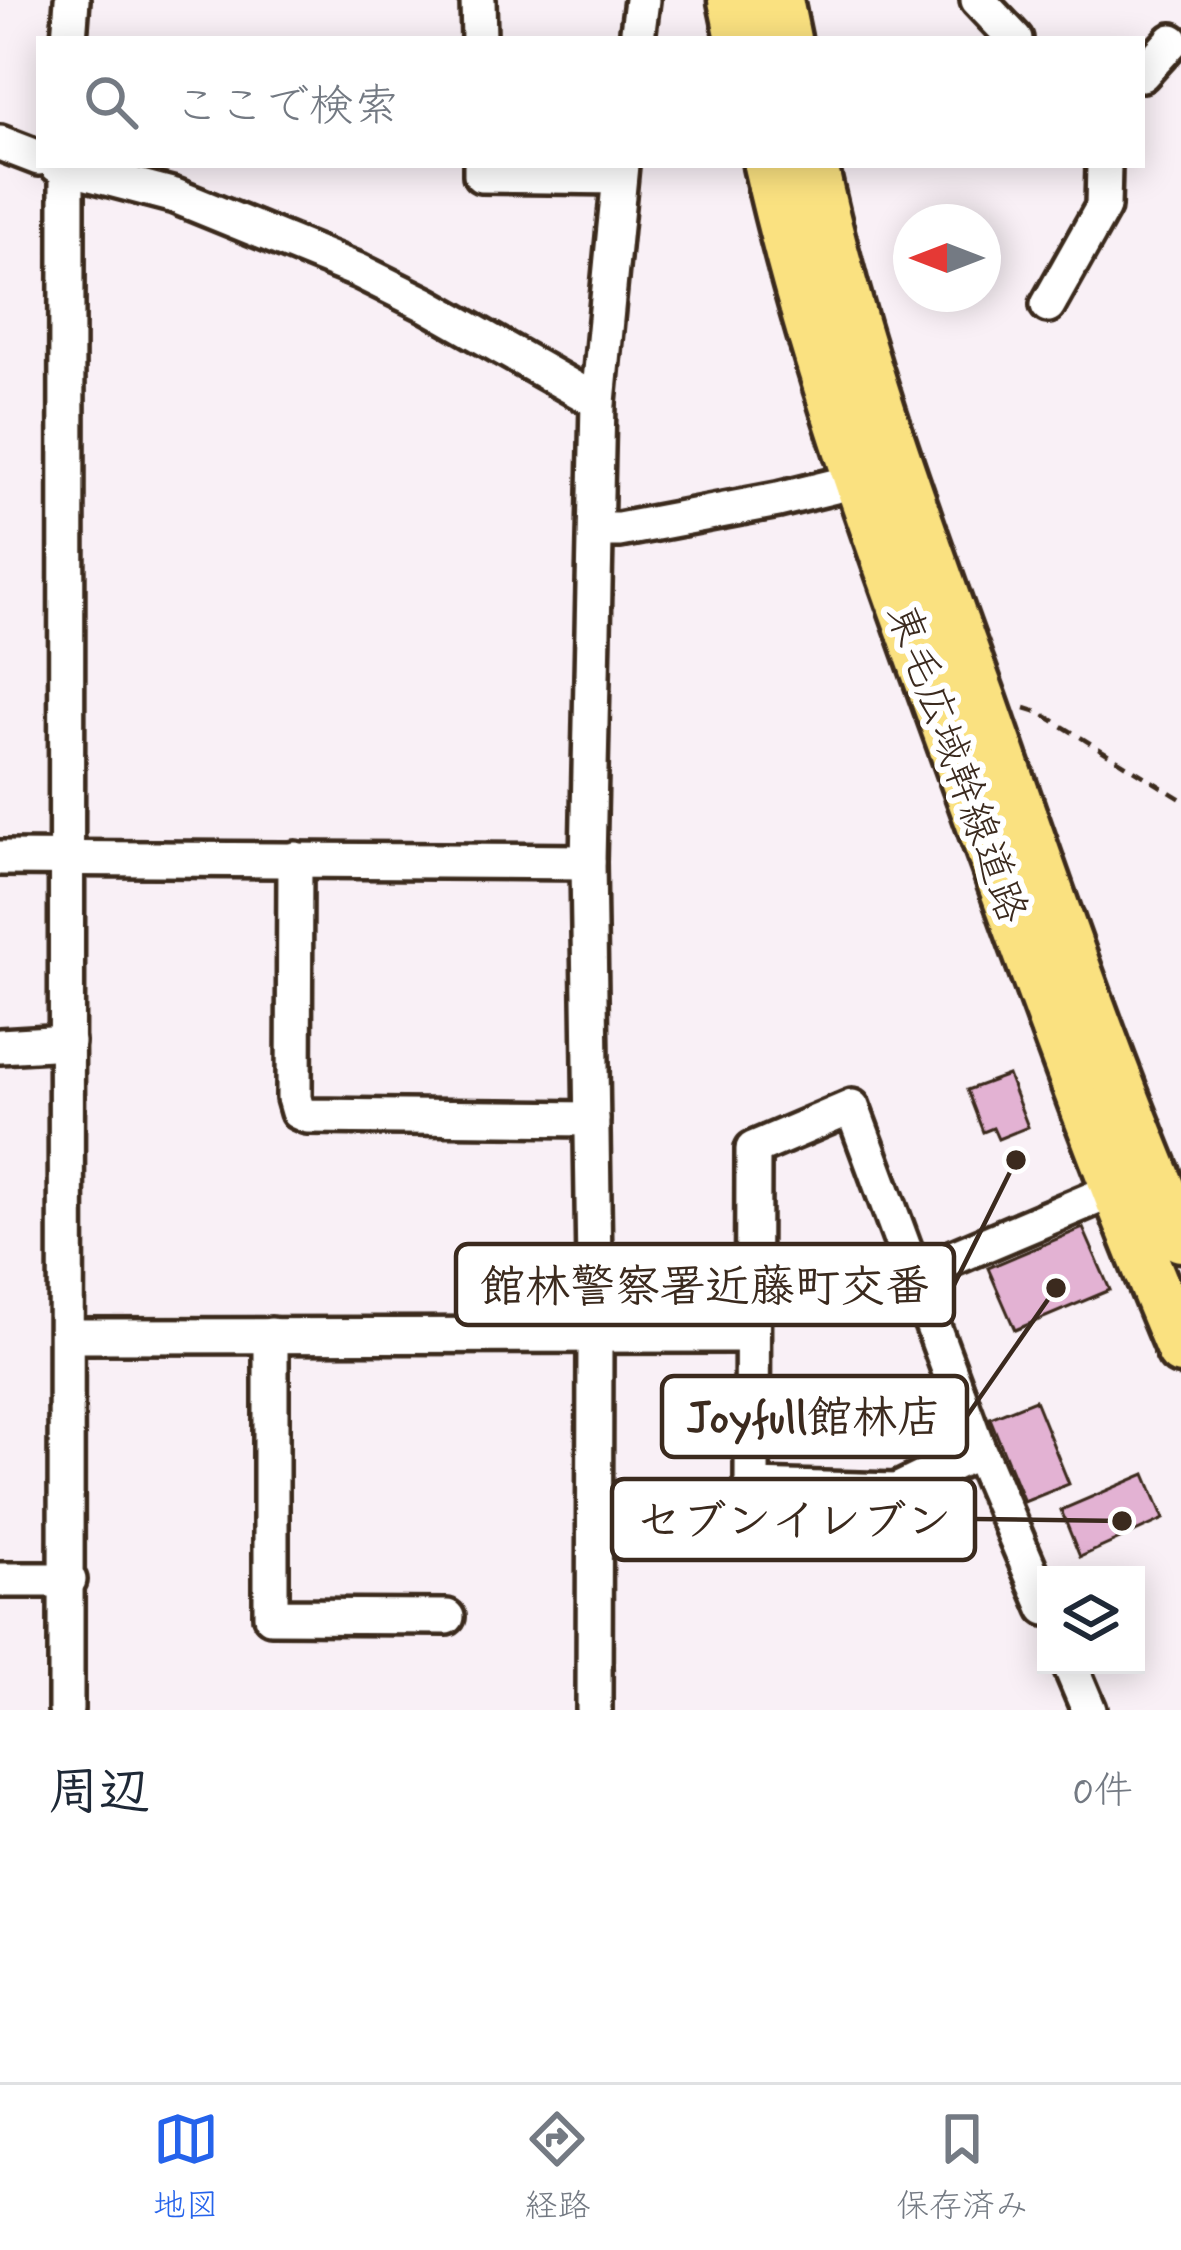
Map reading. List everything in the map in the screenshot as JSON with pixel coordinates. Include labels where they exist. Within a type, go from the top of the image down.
[{"type":"highway","points":[[733,0],[740,36]]},
{"type":"highway","points":[[778,0],[785,36]]},
{"type":"highway","name":"東毛広域幹線道路","points":[[769,168],[812,337],[980,695],[1181,1238]]},
{"type":"highway","name":"東毛広域幹線道路","points":[[814,168],[854,321],[879,476],[1114,1190],[1181,1350]]},
{"type":"street","points":[[69,36],[72,0]]},
{"type":"street","points":[[478,0],[479,36]]},
{"type":"street","points":[[637,36],[642,0]]},
{"type":"street","points":[[978,0],[1013,36]]},
{"type":"street","points":[[1145,71],[1172,41]]},
{"type":"street","points":[[0,143],[36,156]]},
{"type":"street","points":[[56,168],[68,858],[66,1710]]},
{"type":"street","points":[[71,168],[175,196],[359,271],[427,304],[598,402]]},
{"type":"street","points":[[481,168],[482,175],[620,171],[598,402],[588,862],[595,1336],[593,1710]]},
{"type":"street","points":[[1048,305],[1103,207],[1104,168]]},
{"type":"street","points":[[596,530],[619,530],[879,476]]},
{"type":"street","points":[[0,858],[588,862]]},
{"type":"street","points":[[295,859],[294,1098],[298,1112],[307,1116],[592,1119]]},
{"type":"street","points":[[0,1046],[68,1042]]},
{"type":"street","points":[[980,1450],[896,1491],[752,1487],[752,1149],[852,1107],[980,1450],[1037,1587]]},
{"type":"street","points":[[915,1274],[1114,1190]]},
{"type":"street","points":[[271,1335],[271,1616],[447,1617]]},
{"type":"street","points":[[68,1336],[750,1335]]},
{"type":"street","points":[[0,1580],[69,1580]]},
{"type":"street","points":[[1074,1674],[1089,1710]]},
{"type":"path","points":[[980,695],[1041,713],[1181,799]]},
{"type":"building","points":[[1008,1075],[1028,1127],[998,1139],[993,1128],[983,1132],[967,1090]]},
{"type":"building","points":[[1083,1228],[1110,1290],[1015,1330],[988,1268]]},
{"type":"building","points":[[1035,1400],[1069,1484],[1024,1502],[990,1418]]},
{"type":"building","points":[[1145,1474],[1164,1519],[1080,1557],[1061,1510]]},
{"type":"place","name":"館林警察署近藤町交番","points":[[1016,1160]]},
{"type":"place","name":"Joyfull館林店","points":[[1056,1288]]},
{"type":"place","name":"セブンイレブン","points":[[1122,1521]]}]
